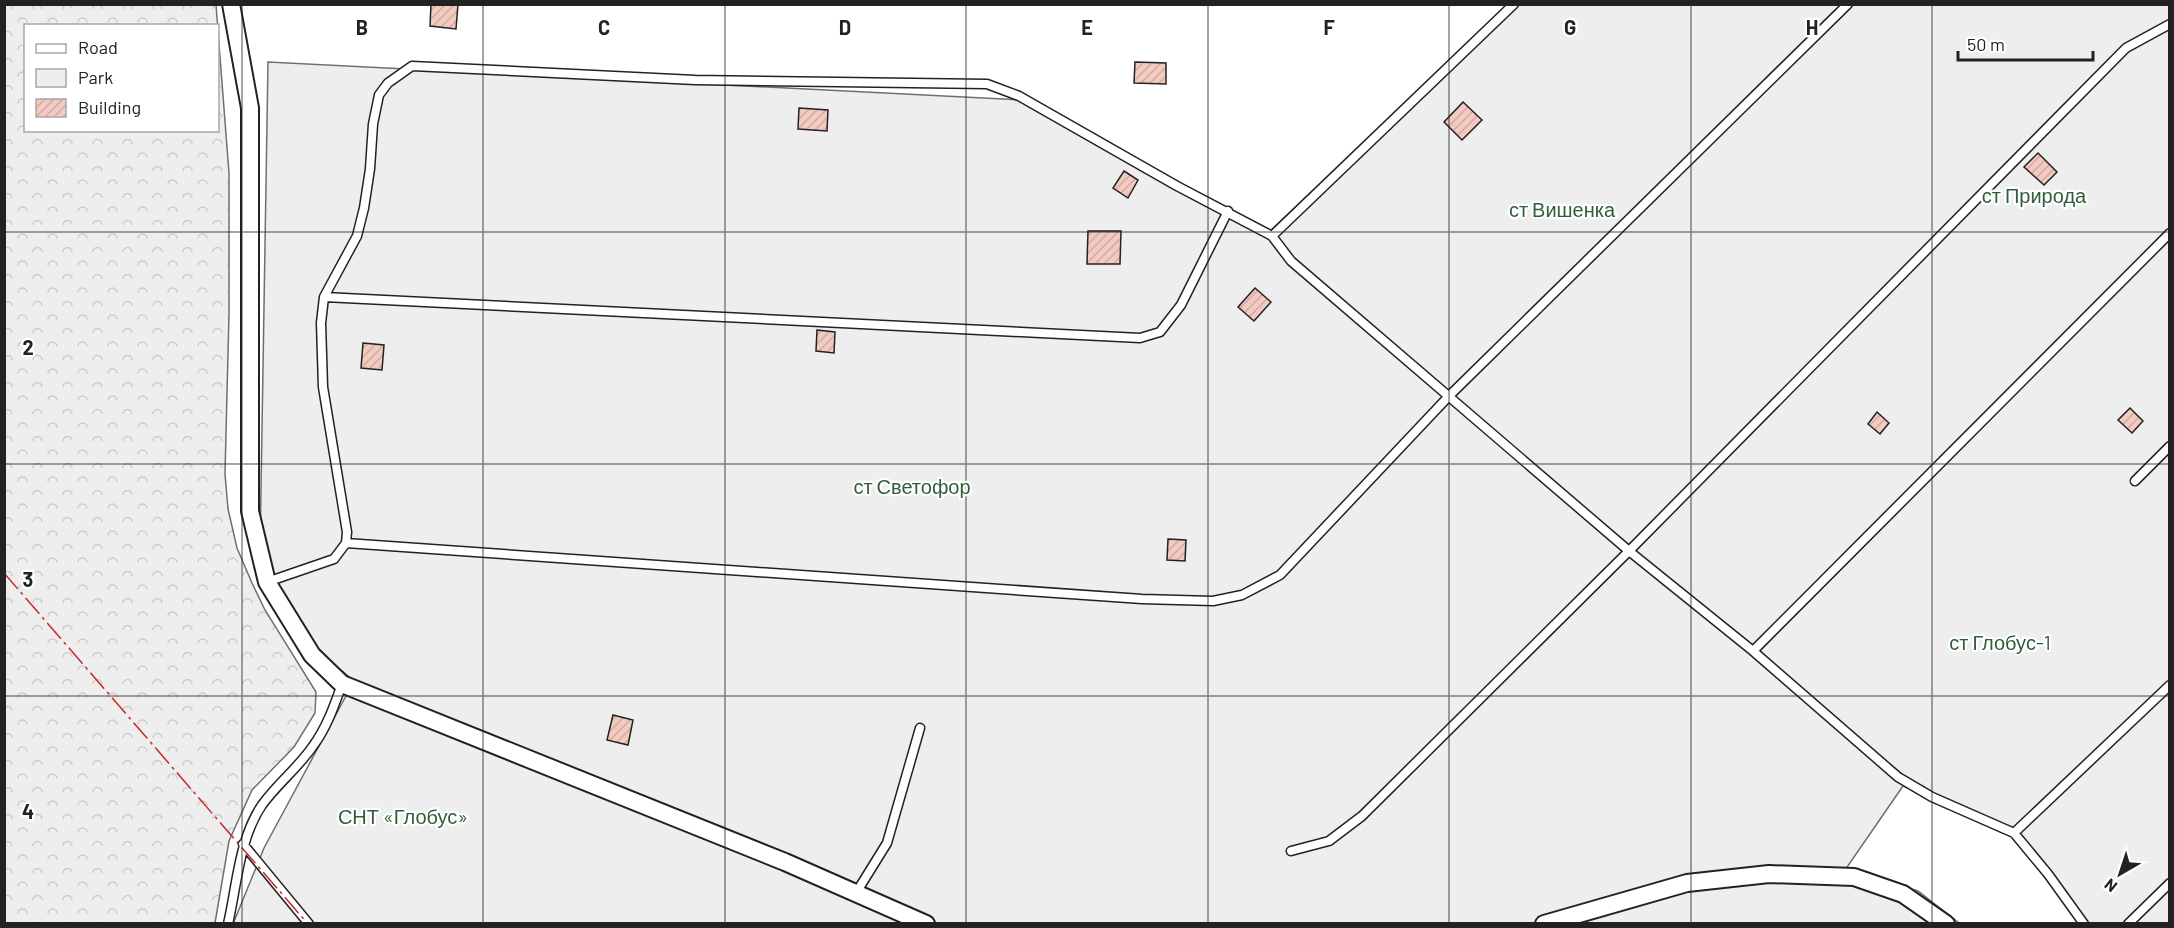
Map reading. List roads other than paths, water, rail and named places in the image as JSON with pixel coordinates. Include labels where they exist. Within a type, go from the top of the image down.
[{"type":"street","points":[[231,4],[250,108],[250,511],[267,582],[312,655],[342,684],[774,858],[926,924]]},
{"type":"street","points":[[1544,924],[1687,883],[1769,874],[1854,877],[1903,894],[1946,924]]},
{"type":"lane","points":[[1272,236],[1514,4]]},
{"type":"lane","points":[[346,543],[1142,599],[1214,600],[1242,595],[1280,575],[1449,396],[1848,4]]},
{"type":"lane","points":[[1291,851],[1329,841],[1362,816],[1629,551],[2126,48],[2169,24]]},
{"type":"lane","points":[[267,582],[333,559],[346,543],[347,532],[323,387],[321,323],[324,297],[357,236],[364,208],[370,169],[373,124],[379,95],[388,83],[412,66],[695,80],[987,84],[1019,96],[1177,186],[1272,236],[1291,261],[1629,551],[1753,651],[1898,777],[1932,797],[2014,833],[2048,874],[2084,924]]},
{"type":"lane","points":[[324,297],[1140,338],[1160,332],[1181,305],[1228,211]]},
{"type":"lane","points":[[1753,651],[2169,233]]},
{"type":"lane","points":[[2135,481],[2169,446]]},
{"type":"lane","points":[[228,924],[243,844],[262,806],[313,747],[328,721],[342,684]]},
{"type":"lane","points":[[2014,833],[2169,685]]},
{"type":"lane","points":[[856,893],[887,843],[920,728]]},
{"type":"lane","points":[[243,844],[309,924]]},
{"type":"lane","points":[[2128,924],[2169,883]]},
{"type":"park label","name":"ст Природа","points":[[2034,196]]},
{"type":"park label","name":"ст Вишенка","points":[[1562,210]]},
{"type":"park label","name":"ст Светофор","points":[[912,487]]},
{"type":"park label","name":"ст Глобус-1","points":[[2000,643]]},
{"type":"park label","name":"СНТ «Глобус»","points":[[403,817]]}]
